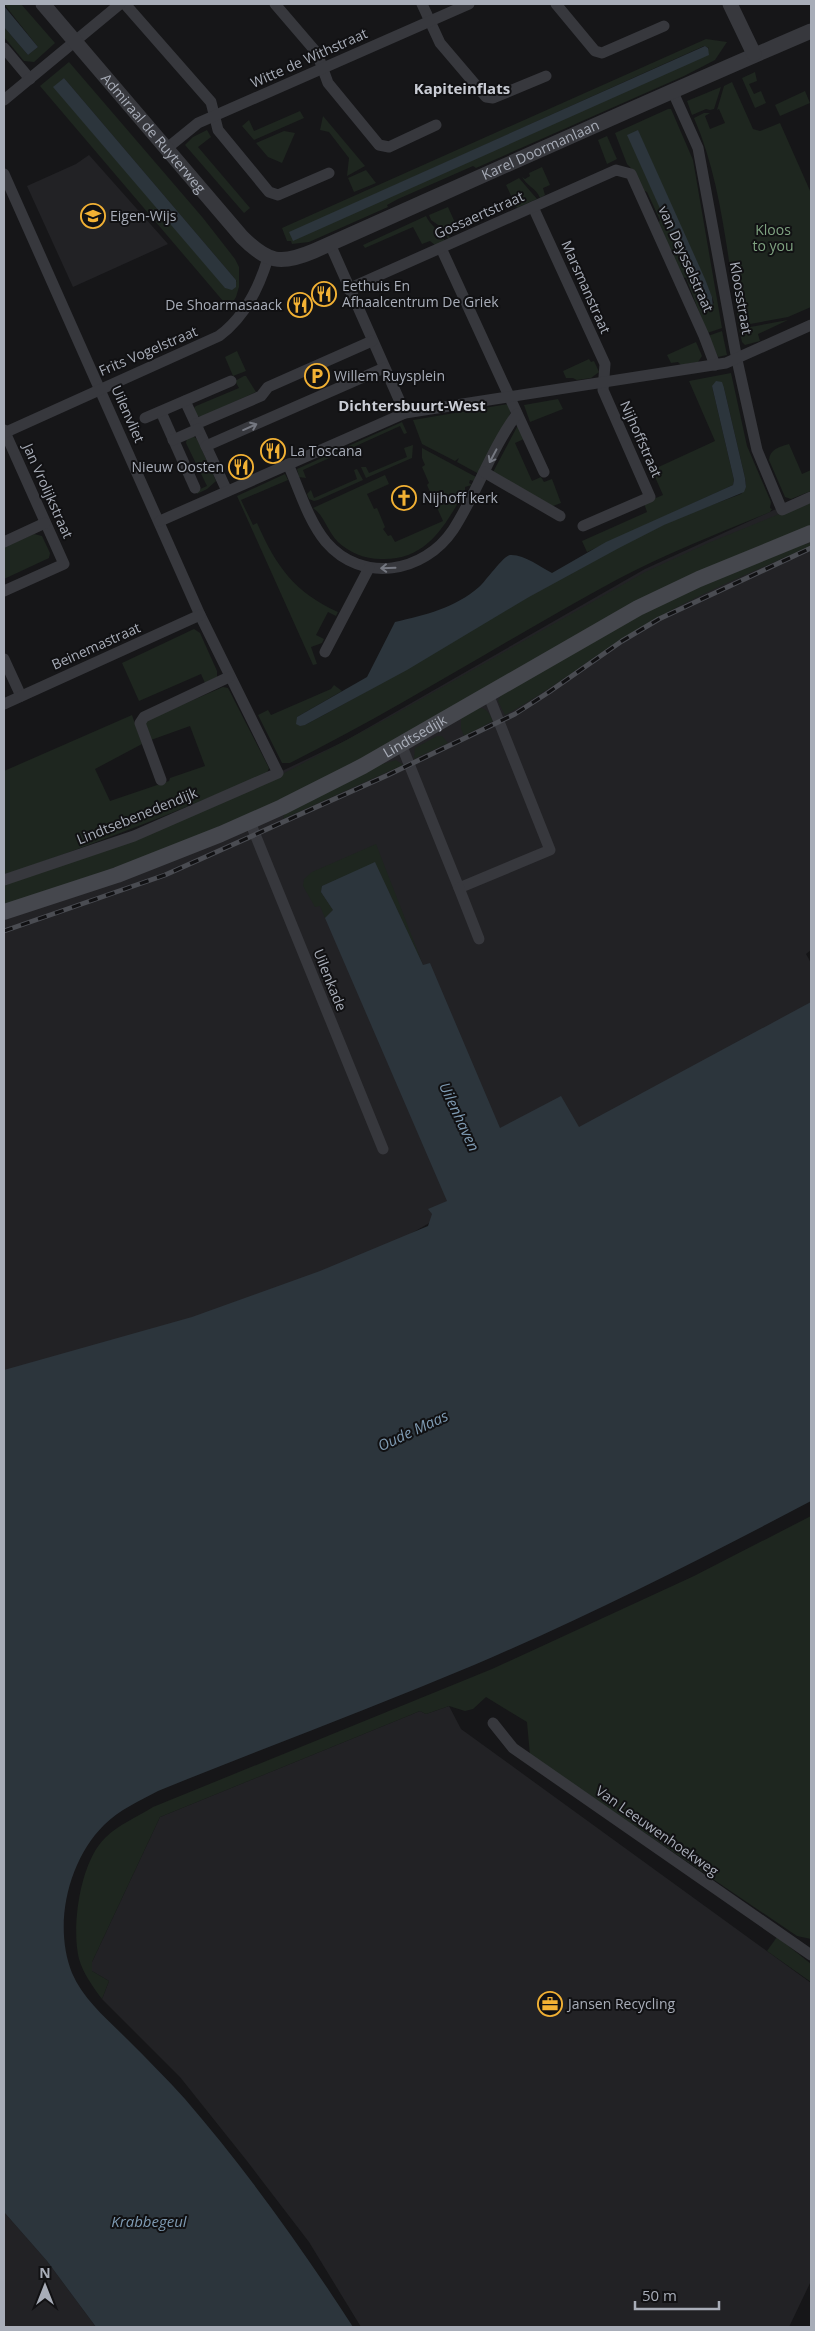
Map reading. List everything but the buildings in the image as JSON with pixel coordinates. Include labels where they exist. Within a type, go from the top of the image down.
[{"type":"main road","name":"Lindtsedijk","points":[[4,912],[117,875],[250,822],[324,787],[674,590],[811,533]]},
{"type":"street","name":"Admiraal de Ruyterweg","points":[[43,4],[242,237],[260,254],[268,258]]},
{"type":"street","points":[[4,100],[120,4]]},
{"type":"street","points":[[125,4],[211,102],[218,130],[269,192],[278,195],[329,173]]},
{"type":"street","points":[[275,4],[317,53],[328,83],[379,145],[389,147],[436,125]]},
{"type":"street","points":[[422,4],[426,8],[429,22],[444,47],[486,97],[493,98],[546,76]]},
{"type":"street","name":"Witte de Withstraat","points":[[166,148],[198,123],[470,4]]},
{"type":"street","points":[[556,4],[595,51],[602,53],[664,26]]},
{"type":"street","points":[[730,4],[754,54]]},
{"type":"street","name":"Karel Doormanlaan","points":[[268,258],[276,260],[291,259],[330,244],[607,121],[672,90],[811,31]]},
{"type":"street","points":[[4,48],[30,79]]},
{"type":"street","name":"Kloosstraat","points":[[672,90],[698,148],[736,360],[757,450],[782,510],[811,497]]},
{"type":"street","name":"Gossaertstraat","points":[[348,289],[616,170],[623,171]]},
{"type":"street","name":"van Deysselstraat","points":[[623,171],[631,174],[704,336],[715,365]]},
{"type":"street","name":"Uilenvliet","points":[[4,174],[160,521],[200,615],[278,773]]},
{"type":"street","name":"Marsmanstraat","points":[[533,207],[605,364],[602,381]]},
{"type":"street","points":[[330,244],[348,289],[405,413]]},
{"type":"street","points":[[441,248],[507,396],[544,472]]},
{"type":"street","name":"Frits Vogelstraat","points":[[4,432],[219,336],[229,329],[249,304],[263,275],[268,258]]},
{"type":"street","points":[[160,521],[405,413],[715,365],[736,360],[811,325]]},
{"type":"street","points":[[173,440],[197,426],[261,396],[268,387],[372,341]]},
{"type":"street","points":[[206,446],[384,368]]},
{"type":"street","points":[[146,418],[231,381]]},
{"type":"street","name":"Nijhoffstraat","points":[[583,526],[650,496],[607,401],[602,381]]},
{"type":"street","points":[[185,401],[227,491]]},
{"type":"street","points":[[161,412],[195,488]]},
{"type":"street","points":[[288,464],[324,539],[346,558],[368,568],[406,566],[432,552],[452,531],[517,414]]},
{"type":"street","name":"Jan Vrolijkstraat","points":[[4,432],[64,564],[4,591]]},
{"type":"street","points":[[484,472],[560,516]]},
{"type":"street","points":[[4,542],[45,523]]},
{"type":"street","points":[[325,652],[368,568]]},
{"type":"street","name":"Beinemastraat","points":[[4,704],[200,615]]},
{"type":"street","points":[[4,659],[21,696]]},
{"type":"street","points":[[161,780],[140,724],[144,717],[229,677]]},
{"type":"street","points":[[458,888],[550,850],[488,694]]},
{"type":"street","points":[[401,744],[479,939]]},
{"type":"street","name":"Lindtsebenedendijk","points":[[4,880],[134,836],[278,773]]},
{"type":"street","name":"Uilenkade","points":[[250,822],[382,1149]]},
{"type":"street","name":"Van Leeuwenhoekweg","points":[[493,1722],[513,1748],[811,1955]]},
{"type":"shaded area","name":"Eigen-Wijs","points":[[89,155],[168,244],[73,287],[27,186],[76,164]]},
{"type":"shaded area","points":[[811,493],[811,950],[806,954],[811,963],[811,1003],[320,1286],[4,1394],[4,886],[53,880],[345,741],[645,569]]},
{"type":"shaded area","points":[[449,1706],[461,1729],[811,1983],[811,2281],[789,2327],[361,2327],[309,2242],[247,2161],[180,2077],[102,1999],[109,1981],[92,1971],[92,1962],[160,1817],[420,1711],[426,1714]]},
{"type":"shaded area","points":[[4,2212],[47,2261],[96,2327],[4,2327]]},
{"type":"green space","points":[[4,4],[21,4],[55,43],[34,62],[24,61],[4,37],[4,27],[28,55],[38,47]]},
{"type":"green space","points":[[706,39],[727,42],[715,60],[684,76],[476,168],[473,166],[398,199],[387,205],[388,207],[309,242],[292,244],[291,241],[287,241],[282,228]],"holes":[[[704,46],[709,48],[289,233]]]},
{"type":"green space","points":[[69,62],[203,218],[235,259],[239,267],[239,287],[236,297],[229,308],[40,86]],"holes":[[[64,78],[237,282],[101,140],[54,87]]]},
{"type":"green space","points":[[755,72],[757,81],[749,84],[754,94],[761,91],[766,103],[755,108],[742,78]]},
{"type":"green space","name":"Kloos to you","points":[[732,82],[753,129],[760,131],[780,123],[811,193],[811,307],[788,317],[739,326],[717,194],[711,168],[694,118],[704,113],[710,113],[705,116],[710,129],[725,123],[719,109],[717,110],[724,86]]},
{"type":"green space","points":[[721,87],[714,109],[706,109],[692,115],[687,101]]},
{"type":"green space","points":[[805,91],[810,103],[780,116],[775,105]]},
{"type":"green space","points":[[671,109],[693,160],[722,328],[707,333],[686,278],[682,277],[658,224],[660,220],[647,192],[643,190],[634,171],[627,164],[615,133]],"holes":[[[638,131],[714,303],[705,308],[628,135]]]},
{"type":"green space","points":[[300,111],[304,118],[254,140],[242,126],[249,120],[254,131]]},
{"type":"green space","points":[[323,116],[365,166],[347,176],[349,158],[329,132],[320,130]]},
{"type":"green space","points":[[207,130],[211,137],[198,147],[250,208],[244,213],[185,145],[193,137]]},
{"type":"green space","points":[[284,131],[295,133],[282,163],[268,157],[256,143]]},
{"type":"green space","points":[[607,136],[617,159],[607,164],[598,140]]},
{"type":"green space","points":[[542,167],[550,185],[543,188],[545,195],[540,198],[522,177],[525,179],[530,176],[529,173]]},
{"type":"green space","points":[[366,170],[376,183],[354,192],[348,178]]},
{"type":"green space","points":[[519,178],[537,199],[517,208],[506,185]]},
{"type":"green space","points":[[448,207],[457,227],[459,226],[461,230],[448,234],[450,238],[448,239],[441,227],[431,220],[429,215]]},
{"type":"green space","points":[[426,216],[445,241],[435,245],[430,241],[422,244],[413,227],[365,248],[363,245]]},
{"type":"green space","points":[[788,320],[758,334],[760,341],[745,345],[742,342],[739,329]]},
{"type":"green space","points":[[722,331],[727,355],[718,357],[708,336]]},
{"type":"green space","points":[[696,342],[702,356],[698,362],[681,365],[678,362],[671,363],[667,355]]},
{"type":"green space","points":[[237,351],[246,371],[233,376],[225,357]]},
{"type":"green space","points":[[589,359],[591,362],[594,361],[599,372],[591,378],[577,380],[566,378],[563,371]]},
{"type":"green space","points":[[731,373],[747,446],[771,502],[770,508],[772,509],[770,512],[674,552],[618,579],[373,719],[290,763],[282,763],[258,715],[268,710],[271,715],[331,689],[334,685],[342,691],[297,717],[305,725],[617,548],[672,521],[741,494],[746,487],[745,478],[724,388],[712,386],[734,480],[733,485],[587,552],[582,541],[647,512],[644,503],[663,495],[652,470],[715,441],[689,381]]},
{"type":"green space","points":[[246,376],[256,392],[201,417],[197,416],[194,408],[196,406],[239,388],[235,381]]},
{"type":"green space","points":[[558,399],[563,409],[530,422],[524,405]]},
{"type":"green space","points":[[508,404],[511,408],[510,414],[479,474],[457,462],[459,458],[455,461],[422,444],[413,420]]},
{"type":"green space","points":[[402,422],[407,433],[404,434],[400,426],[303,470],[306,478],[299,477],[297,469]]},
{"type":"green space","points":[[518,425],[524,439],[515,443],[532,481],[541,477],[544,482],[552,479],[561,503],[553,506],[492,474]]},
{"type":"green space","points":[[193,436],[197,439],[216,481],[207,489],[197,494],[196,491],[207,486],[186,443],[187,438]]},
{"type":"green space","points":[[789,444],[802,474],[811,470],[811,491],[791,499],[785,497],[769,460],[773,451]]},
{"type":"green space","points":[[413,445],[412,458],[366,478],[361,467],[366,467],[369,473],[407,457],[404,448]]},
{"type":"green space","points":[[422,448],[476,477],[474,481],[470,480],[469,483],[472,485],[465,487],[465,491],[450,516],[433,538],[412,553],[384,559],[359,555],[338,542],[313,508],[385,475],[389,484],[367,494],[374,509],[377,508],[385,527],[383,529],[388,536],[391,535],[395,542],[443,521],[427,485],[429,483],[422,467],[425,465],[422,458]]},
{"type":"green space","points":[[357,469],[363,480],[318,500],[309,499],[307,494],[311,490],[314,498],[357,479],[354,470]]},
{"type":"green space","points":[[285,474],[288,480],[241,500],[253,525],[257,523],[271,552],[288,576],[309,596],[338,612],[336,616],[328,612],[316,635],[324,639],[322,643],[311,647],[317,664],[313,665],[237,496]]},
{"type":"green space","points":[[811,501],[811,526],[299,792],[162,851],[4,906],[4,883],[273,779],[388,718],[645,572],[708,543]]},
{"type":"green space","points":[[34,534],[42,536],[50,553],[49,558],[4,579],[4,547]]},
{"type":"green space","points":[[811,543],[811,546],[720,586],[654,620],[617,642],[538,696],[505,715],[498,701],[502,693],[660,604],[797,546]]},
{"type":"green space","points":[[194,629],[200,633],[217,671],[217,677],[205,683],[201,674],[139,701],[122,663]]},
{"type":"green space","points":[[223,687],[228,688],[269,768],[267,773],[136,827],[4,875],[4,771],[132,715],[142,744],[95,769],[110,801],[169,781],[170,778],[205,766],[190,726],[151,740],[145,725],[147,720]]},
{"type":"green space","points":[[477,708],[489,713],[493,721],[464,736],[461,728],[461,718]]},
{"type":"green space","points":[[437,736],[442,736],[448,743],[414,759],[415,748]]},
{"type":"green space","points":[[396,760],[403,765],[283,819],[284,815],[372,767]]},
{"type":"green space","points":[[376,844],[423,965],[375,863],[322,886],[321,892],[333,910],[325,918],[320,906],[315,907],[303,886],[304,879],[312,872]]},
{"type":"green space","points":[[811,1516],[811,1939],[797,1936],[530,1755],[527,1722],[486,1697],[473,1709],[465,1711],[449,1706],[426,1714],[420,1711],[160,1817],[92,1962],[92,1971],[109,1981],[102,1999],[92,1985],[79,1959],[77,1946],[77,1913],[80,1895],[89,1863],[96,1849],[110,1833],[122,1825],[153,1807],[492,1669],[694,1576]]},
{"type":"green space","points":[[777,1937],[811,1964],[811,1982],[767,1951]]},
{"type":"water","points":[[4,6],[38,47],[28,55],[4,27]]},
{"type":"water","points":[[705,46],[708,48],[709,55],[293,241],[289,232]]},
{"type":"water","points":[[64,78],[236,280],[236,287],[232,290],[225,288],[53,87]]},
{"type":"water","points":[[638,130],[705,279],[712,297],[713,308],[708,310],[703,304],[627,135]]},
{"type":"water","points":[[716,381],[722,382],[724,388],[745,478],[746,487],[744,492],[664,525],[619,548],[529,597],[407,670],[305,725],[300,726],[296,724],[297,717],[367,677],[395,622],[428,613],[460,600],[479,587],[507,556],[515,555],[532,561],[552,573],[606,542],[733,485],[734,480],[712,386]]},
{"type":"water","points":[[375,862],[423,965],[430,963],[500,1128],[561,1096],[579,1127],[811,1002],[811,1501],[560,1627],[435,1681],[158,1791],[123,1810],[104,1825],[81,1857],[67,1894],[64,1935],[66,1954],[72,1973],[82,1991],[96,2008],[185,2099],[208,2126],[294,2239],[353,2327],[96,2327],[47,2261],[4,2212],[4,1370],[192,1317],[320,1271],[428,1226],[432,1214],[428,1209],[447,1201],[325,918],[333,910],[321,892],[322,886]]},
{"type":"railway","points":[[4,931],[165,875],[388,775],[515,714],[622,641],[659,619],[811,548]]},
{"type":"place","name":"Eigen-Wijs","points":[[93,216]]},
{"type":"place","name":"Eethuis En Afhaalcentrum De Griek","points":[[324,294]]},
{"type":"place","name":"De Shoarmasaack","points":[[300,305]]},
{"type":"place","name":"Willem Ruysplein","points":[[317,376]]},
{"type":"place","name":"La Toscana","points":[[273,451]]},
{"type":"place","name":"Nieuw Oosten","points":[[241,467]]},
{"type":"place","name":"Nijhoff kerk","points":[[404,498]]},
{"type":"place","name":"Jansen Recycling","points":[[550,2004]]},
{"type":"district","name":"Kapiteinflats","points":[[462,89]]},
{"type":"district","name":"Dichtersbuurt-West","points":[[412,406]]},
{"type":"water label","name":"Uilenhaven","points":[[459,1117]]},
{"type":"water label","name":"Oude Maas","points":[[413,1431]]},
{"type":"water label","name":"Krabbegeul","points":[[149,2222]]}]
